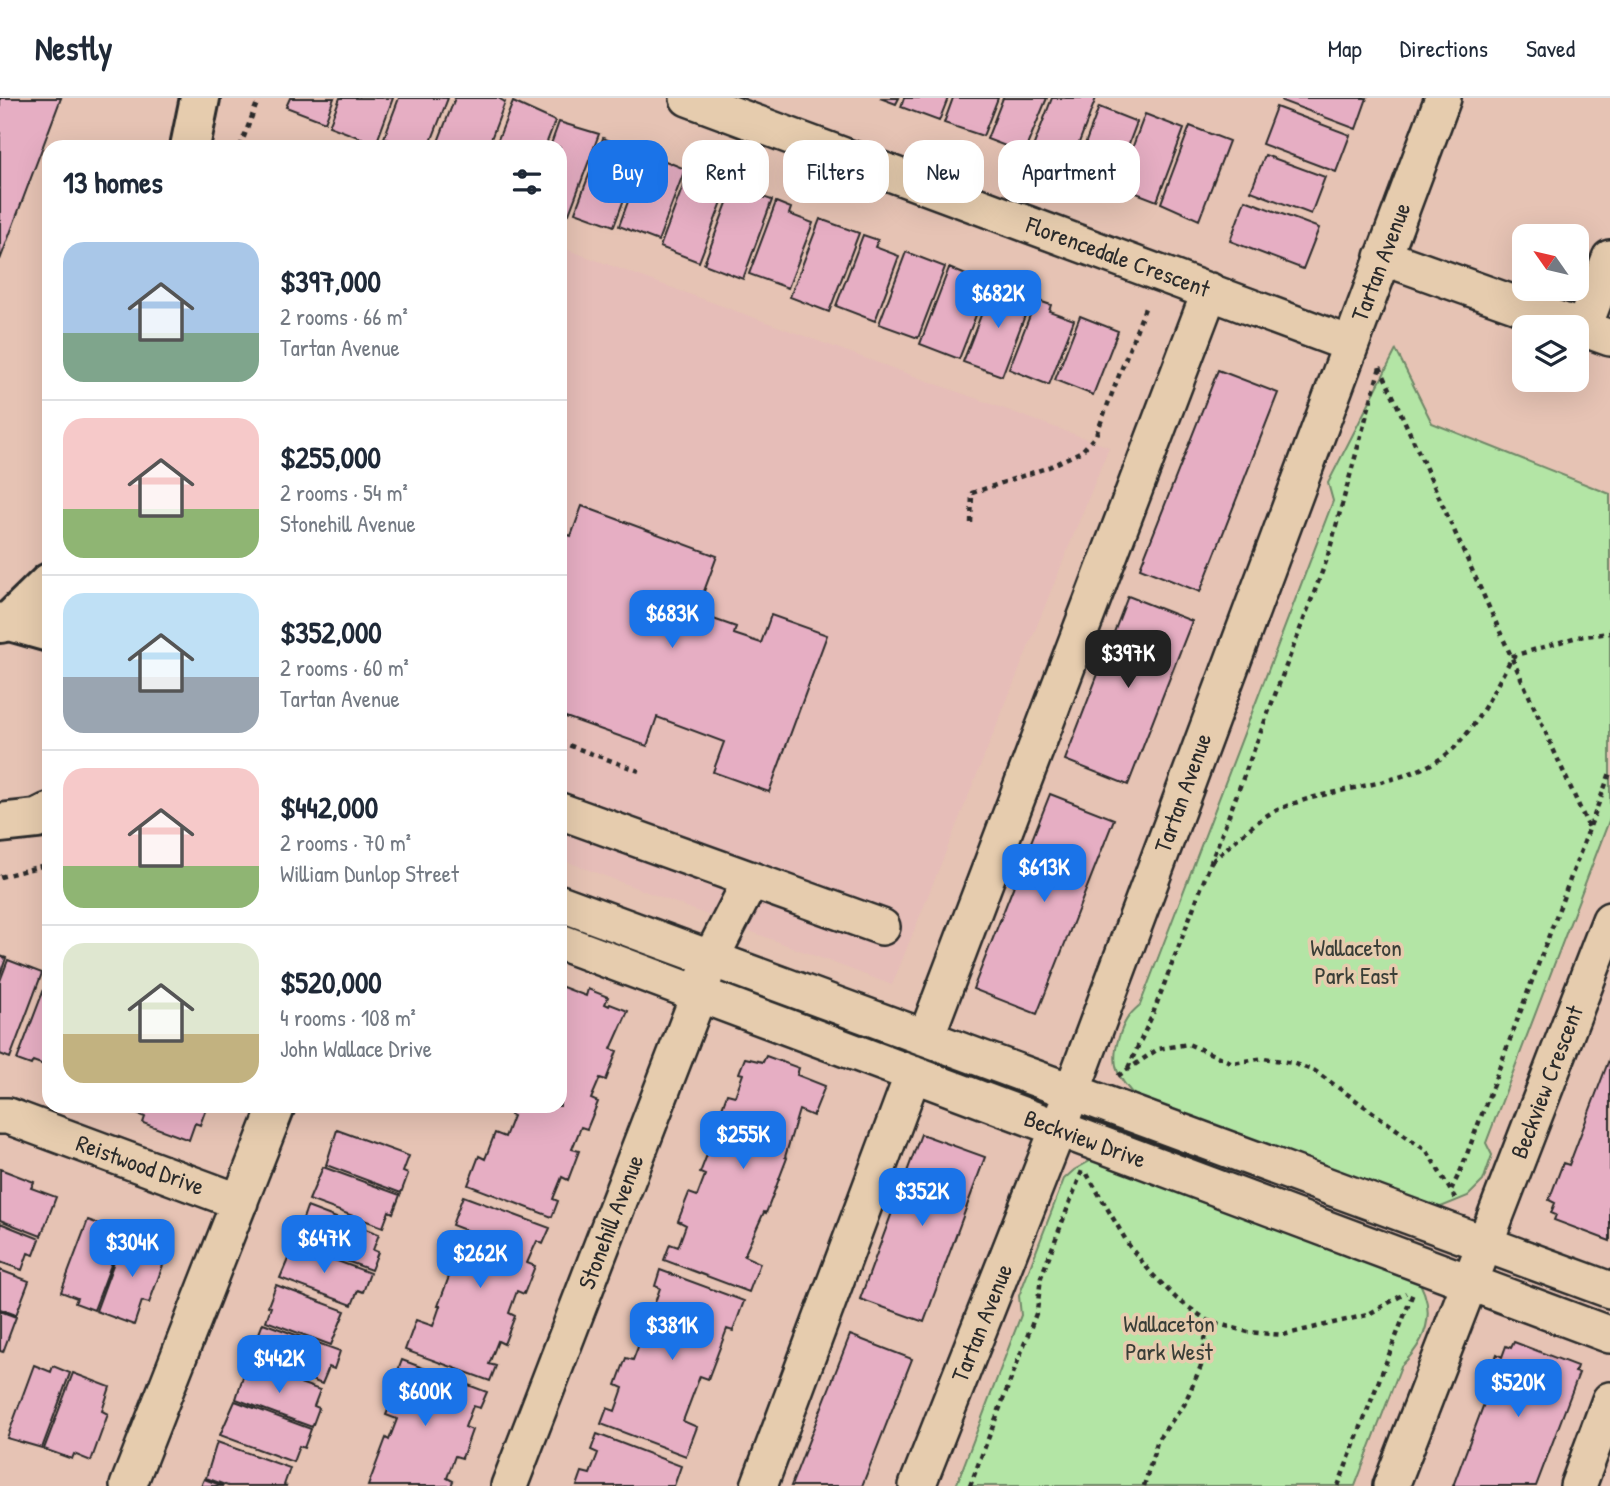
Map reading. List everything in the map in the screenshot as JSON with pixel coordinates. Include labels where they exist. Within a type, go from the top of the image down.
[{"type":"main road","points":[[192,140],[201,98]]},
{"type":"main road","points":[[5,622],[42,589]]},
{"type":"main road","points":[[5,622],[42,630]]},
{"type":"main road","points":[[1,824],[42,816]]},
{"type":"street","name":"Florencedale Crescent","points":[[688,98],[1350,344]]},
{"type":"street","name":"Tartan Avenue","points":[[917,1486],[1058,1129],[1443,98]]},
{"type":"street","points":[[1383,257],[1597,333],[1610,258]]},
{"type":"street","points":[[926,1037],[1210,292]]},
{"type":"street","points":[[567,814],[882,927]]},
{"type":"street","name":"Stonehill Avenue","points":[[509,1486],[711,958],[751,880]]},
{"type":"street","name":"Beckview Drive","points":[[567,905],[1610,1290]]},
{"type":"street","name":"Beckview Crescent","points":[[1391,1486],[1610,920]]},
{"type":"street","name":"Beckview Drive","points":[[567,945],[1610,1335]]},
{"type":"street","points":[[759,1486],[913,1074]]},
{"type":"street","points":[[128,1486],[275,1113]]},
{"type":"street","name":"Reistwood Drive","points":[[0,1116],[8,1116],[240,1202]]},
{"type":"street","points":[[1258,1203],[1271,1165]]},
{"type":"street","points":[[1577,1486],[1610,1400]]},
{"type":"path","points":[[243,140],[259,98]]},
{"type":"path","points":[[971,523],[972,493],[1049,467],[1082,451],[1096,435],[1145,308]]},
{"type":"path","points":[[1589,828],[1380,367],[1327,559],[1152,1016],[1128,1068],[1158,1049],[1188,1044],[1233,1063],[1264,1058],[1292,1062],[1315,1071],[1427,1152],[1450,1190],[1461,1170],[1610,773]]},
{"type":"path","points":[[1212,862],[1273,811],[1325,793],[1415,773],[1445,756],[1468,733],[1513,656],[1577,637],[1610,633]]},
{"type":"path","points":[[567,745],[639,771]]},
{"type":"path","points":[[0,877],[42,866]]},
{"type":"path","points":[[971,1486],[1037,1311],[1041,1277],[1085,1165],[1137,1256],[1177,1299],[1208,1321],[1248,1332],[1283,1335],[1367,1315],[1414,1289],[1338,1486]]},
{"type":"path","points":[[1144,1486],[1158,1439],[1184,1405],[1201,1367],[1208,1321]]},
{"type":"shaded area","points":[[567,250],[1109,447],[892,985],[567,862]]},
{"type":"green space","name":"Wallaceton Park East","points":[[1396,350],[1432,423],[1610,494],[1610,818],[1486,1143],[1492,1155],[1483,1181],[1468,1196],[1441,1207],[1417,1204],[1137,1098],[1124,1084],[1115,1063],[1121,1032],[1129,1016],[1140,1005],[1333,501],[1328,483]]},
{"type":"green space","name":"Wallaceton Park West","points":[[1097,1157],[1414,1273],[1426,1298],[1428,1310],[1424,1333],[1401,1366],[1355,1486],[956,1486],[1021,1315],[1019,1296],[1064,1179]]},
{"type":"building","points":[[0,98],[61,98],[45,140],[42,140],[42,148],[0,260]]},
{"type":"building","points":[[290,98],[334,98],[325,122],[286,107]]},
{"type":"building","points":[[340,98],[393,98],[377,140],[366,140],[329,126]]},
{"type":"building","points":[[399,98],[448,98],[432,140],[384,138]]},
{"type":"building","points":[[455,98],[498,98],[505,102],[491,140],[439,140]]},
{"type":"building","points":[[880,98],[899,98],[896,104]]},
{"type":"building","points":[[904,98],[948,98],[939,121],[901,107]]},
{"type":"building","points":[[953,98],[998,98],[983,136],[944,123]]},
{"type":"building","points":[[1003,98],[1047,98],[1029,140],[998,140],[998,143],[987,139]]},
{"type":"building","points":[[1052,98],[1096,98],[1080,140],[1036,140]]},
{"type":"building","points":[[1283,98],[1367,98],[1356,129],[1282,101]]},
{"type":"building","points":[[513,102],[555,121],[548,140],[498,140]]},
{"type":"building","points":[[1099,107],[1137,122],[1130,140],[1087,140]]},
{"type":"building","points":[[1276,107],[1350,135],[1336,172],[1262,144]]},
{"type":"building","points":[[1145,114],[1184,129],[1157,201],[1140,194],[1140,140],[1135,140]]},
{"type":"building","points":[[559,122],[599,134],[597,140],[588,140],[588,163],[569,214],[567,213],[567,140],[553,140]]},
{"type":"building","points":[[1190,126],[1229,141],[1199,220],[1161,203]]},
{"type":"building","points":[[1265,155],[1325,177],[1311,214],[1251,191]]},
{"type":"building","points":[[668,162],[682,168],[682,177],[658,241],[619,226],[628,203],[668,203]]},
{"type":"building","points":[[588,178],[588,203],[623,203],[614,226],[575,212]]},
{"type":"building","points":[[682,189],[682,203],[722,203],[699,262],[660,247]]},
{"type":"building","points":[[769,199],[772,200],[743,279],[704,264],[727,203],[769,203]]},
{"type":"building","points":[[1245,200],[1319,228],[1303,269],[1230,241]]},
{"type":"building","points":[[776,202],[791,208],[789,214],[813,223],[788,288],[749,274]]},
{"type":"building","points":[[820,219],[859,233],[829,312],[790,297]]},
{"type":"building","points":[[863,235],[878,240],[875,247],[899,256],[875,321],[836,306]]},
{"type":"building","points":[[906,252],[945,267],[918,338],[879,324]]},
{"type":"building","points":[[949,268],[988,284],[959,359],[920,344]]},
{"type":"building","points":[[993,284],[1032,297],[1002,376],[963,362]]},
{"type":"building","points":[[1036,300],[1051,305],[1049,311],[1074,320],[1049,385],[1009,369]]},
{"type":"building","points":[[1080,316],[1118,331],[1093,395],[1055,380]]},
{"type":"building","points":[[1218,370],[1278,393],[1200,592],[1140,568]]},
{"type":"building","points":[[582,506],[717,556],[696,613],[736,627],[734,634],[761,643],[771,615],[827,635],[769,792],[713,772],[724,742],[657,717],[647,746],[567,717],[567,535],[571,536]]},
{"type":"building","points":[[1128,596],[1192,621],[1128,785],[1065,760]]},
{"type":"building","points":[[1050,794],[1114,819],[1037,1014],[973,989]]},
{"type":"building","points":[[0,956],[6,958],[0,975]]},
{"type":"building","points":[[8,960],[42,973],[10,1058],[0,1054],[0,981]]},
{"type":"building","points":[[567,989],[586,996],[588,989],[608,997],[605,1004],[628,1011],[611,1049],[617,1051],[606,1080],[600,1078],[591,1099],[598,1102],[587,1129],[581,1127],[572,1149],[579,1151],[568,1180],[562,1177],[553,1199],[558,1201],[552,1217],[468,1185],[479,1156],[485,1159],[495,1133],[505,1137],[513,1116],[510,1115],[567,1113]]},
{"type":"building","points":[[42,994],[42,1064],[33,1061],[31,1065],[17,1060]]},
{"type":"building","points":[[766,1056],[799,1068],[797,1075],[825,1086],[813,1116],[799,1110],[785,1157],[787,1158],[766,1213],[764,1212],[744,1256],[760,1263],[749,1292],[664,1260],[670,1244],[678,1247],[686,1225],[678,1221],[689,1193],[697,1196],[705,1175],[700,1173],[710,1147],[715,1149],[724,1124],[717,1122],[727,1094],[735,1096],[743,1074],[739,1073],[745,1058],[763,1062]]},
{"type":"building","points":[[1610,1057],[1610,1241],[1554,1220],[1556,1215],[1551,1213],[1555,1203],[1549,1200],[1563,1163],[1569,1165]]},
{"type":"building","points":[[134,1113],[204,1113],[200,1125],[195,1123],[189,1140],[143,1123],[145,1117]]},
{"type":"building","points":[[337,1130],[409,1156],[403,1172],[408,1174],[401,1193],[326,1165]]},
{"type":"building","points":[[921,1134],[985,1157],[924,1322],[860,1299]]},
{"type":"building","points":[[323,1167],[400,1195],[393,1213],[389,1211],[383,1227],[309,1200]]},
{"type":"building","points":[[0,1169],[34,1182],[31,1188],[56,1197],[41,1236],[0,1220]]},
{"type":"building","points":[[463,1196],[550,1228],[543,1244],[537,1241],[527,1263],[535,1266],[524,1294],[517,1291],[509,1313],[515,1316],[504,1344],[498,1341],[489,1364],[496,1366],[490,1381],[405,1350],[416,1320],[433,1326],[438,1306],[468,1231],[452,1225]]},
{"type":"building","points":[[307,1207],[379,1234],[373,1250],[378,1252],[371,1270],[295,1242]]},
{"type":"building","points":[[88,1220],[123,1233],[94,1310],[75,1303],[77,1298],[61,1292]]},
{"type":"building","points":[[0,1223],[40,1239],[34,1255],[28,1253],[22,1270],[0,1262]]},
{"type":"building","points":[[124,1235],[162,1247],[166,1257],[149,1303],[142,1301],[134,1325],[96,1311]]},
{"type":"building","points":[[294,1245],[370,1273],[363,1292],[358,1290],[352,1305],[280,1278]]},
{"type":"building","points":[[0,1270],[29,1281],[16,1315],[0,1309]]},
{"type":"building","points":[[660,1270],[744,1301],[733,1331],[727,1329],[708,1379],[700,1376],[683,1421],[697,1427],[686,1456],[601,1424],[607,1408],[615,1411],[623,1388],[616,1385],[626,1358],[633,1360],[641,1339],[635,1336],[646,1308],[652,1311],[660,1288],[655,1286]]},
{"type":"building","points":[[276,1285],[345,1311],[331,1345],[266,1321]]},
{"type":"building","points":[[0,1311],[16,1317],[3,1352],[0,1351]]},
{"type":"building","points":[[263,1323],[340,1351],[334,1369],[329,1367],[322,1384],[250,1357]]},
{"type":"building","points":[[850,1335],[912,1359],[862,1486],[791,1486]]},
{"type":"building","points":[[1514,1342],[1577,1366],[1575,1372],[1579,1373],[1536,1486],[1453,1486],[1488,1393],[1483,1391],[1497,1354],[1502,1357],[1506,1346],[1511,1348]]},
{"type":"building","points":[[402,1360],[487,1392],[480,1408],[473,1406],[465,1427],[472,1430],[462,1458],[455,1456],[447,1478],[453,1481],[451,1486],[368,1486],[386,1438],[389,1440],[397,1419],[386,1415],[396,1391],[391,1389]]},
{"type":"building","points":[[247,1364],[320,1390],[314,1406],[319,1408],[312,1427],[236,1399]]},
{"type":"building","points":[[34,1365],[51,1372],[53,1366],[70,1373],[42,1448],[7,1438]]},
{"type":"building","points":[[73,1373],[110,1387],[102,1411],[108,1414],[91,1461],[74,1454],[72,1459],[44,1449]]},
{"type":"building","points":[[235,1401],[311,1429],[304,1448],[299,1446],[293,1462],[220,1435]]},
{"type":"building","points":[[597,1434],[681,1466],[674,1486],[577,1486],[582,1472],[590,1474],[598,1453],[591,1450]]},
{"type":"building","points":[[217,1442],[290,1468],[284,1485],[287,1486],[228,1486],[206,1478]]},
{"type":"building","points":[[204,1479],[223,1486],[201,1486]]}]
